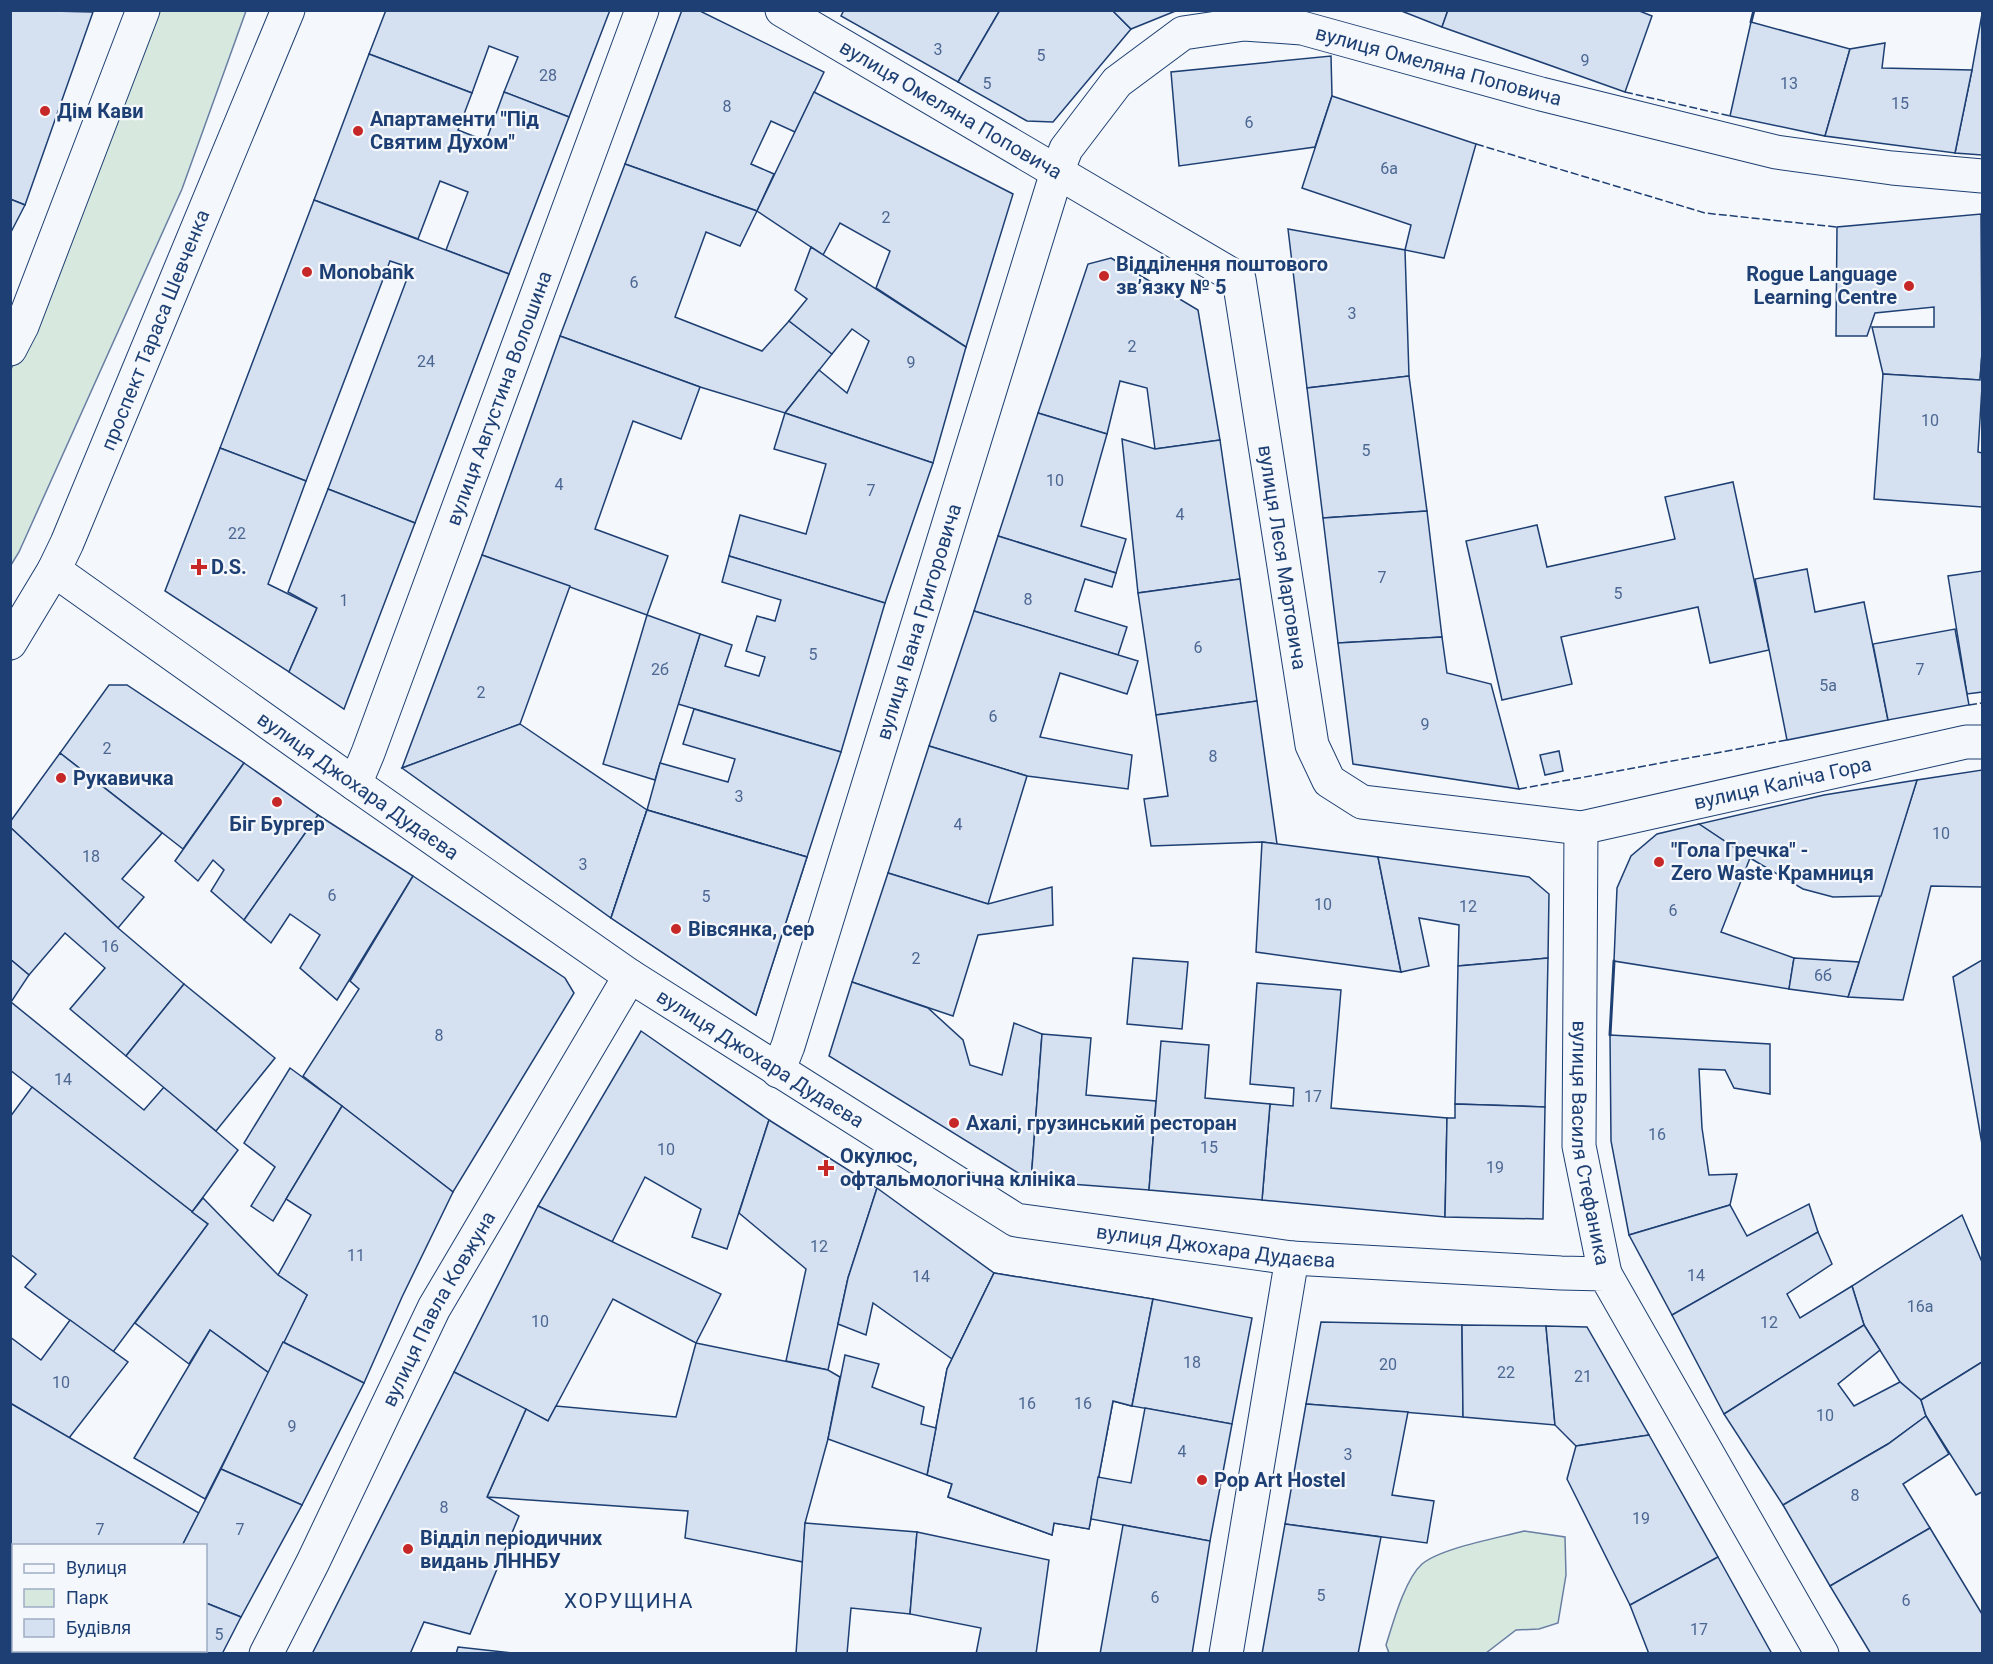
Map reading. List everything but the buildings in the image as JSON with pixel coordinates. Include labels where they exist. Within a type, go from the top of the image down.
[{"type":"street","points":[[10,349],[22,326],[143,10]]},
{"type":"street","name":"проспект Тараса Шевченка","points":[[10,643],[54,570],[67,543],[288,10]]},
{"type":"street","name":"вулиця Августина Волошина","points":[[355,784],[642,10]]},
{"type":"street","name":"вулиця Омеляна Поповича","points":[[782,10],[1057,172],[1066,148],[1117,82],[1183,33],[1244,24],[1302,28],[1541,94],[1776,152],[1892,168],[1983,176]]},
{"type":"street","name":"вулиця Леся Мартовича","points":[[1057,172],[1239,279],[1312,745],[1329,782],[1362,802],[1581,828]]},
{"type":"street","name":"вулиця Івана Григоровича","points":[[778,1071],[789,1046],[1057,172]]},
{"type":"street","name":"вулиця Джохара Дудаєва","points":[[54,570],[630,976],[1016,1220],[1292,1258],[1605,1274]]},
{"type":"street","name":"вулиця Каліча Гора","points":[[1581,828],[1966,742],[1983,742]]},
{"type":"street","name":"вулиця Василя Стефаника","points":[[1581,828],[1579,1146],[1605,1274],[1822,1653]]},
{"type":"street","name":"вулиця Павла Ковжуна","points":[[266,1653],[313,1562],[434,1308],[630,976]]},
{"type":"street","points":[[1226,1653],[1292,1258]]},
{"type":"green space","points":[[160,11],[246,11],[182,189],[19,552],[11,565],[10,371],[41,311]]},
{"type":"green space","points":[[1524,1531],[1565,1537],[1566,1575],[1558,1623],[1539,1629],[1516,1630],[1486,1653],[1389,1653],[1386,1645],[1400,1602],[1410,1580],[1422,1564],[1456,1548]]},
{"type":"fence","points":[[1625,92],[1730,116]]},
{"type":"fence","points":[[1476,144],[1705,213],[1837,227]]},
{"type":"fence","points":[[1969,705],[1982,703]]},
{"type":"fence","points":[[1519,789],[1787,740]]},
{"type":"wall","points":[[1751,22],[1754,10]]},
{"type":"wall","points":[[1610,1035],[1614,961]]},
{"type":"place","name":"Дім Кави","points":[[45,111]]},
{"type":"place","name":"Апартаменти \"Під Святим Духом\"","points":[[358,131]]},
{"type":"place","name":"Monobank","points":[[307,272]]},
{"type":"place","name":"Відділення поштового зв’язку № 5","points":[[1104,276]]},
{"type":"place","name":"Rogue Language Learning Centre","points":[[1909,286]]},
{"type":"place","name":"D.S.","points":[[199,567]]},
{"type":"place","name":"Рукавичка","points":[[61,778]]},
{"type":"place","name":"Біг Бургер","points":[[277,802]]},
{"type":"place","name":"\"Гола Гречка\" - Zero Waste Крамниця","points":[[1659,862]]},
{"type":"place","name":"Вівсянка, сер","points":[[676,929]]},
{"type":"place","name":"Ахалі, грузинський ресторан","points":[[954,1123]]},
{"type":"place","name":"Окулюс, офтальмологічна клініка","points":[[826,1168]]},
{"type":"place","name":"Pop Art Hostel","points":[[1202,1480]]},
{"type":"place","name":"Відділ періодичних видань ЛННБУ","points":[[408,1549]]},
{"type":"district","name":"ХОРУЩИНА","points":[[629,1601]]}]
